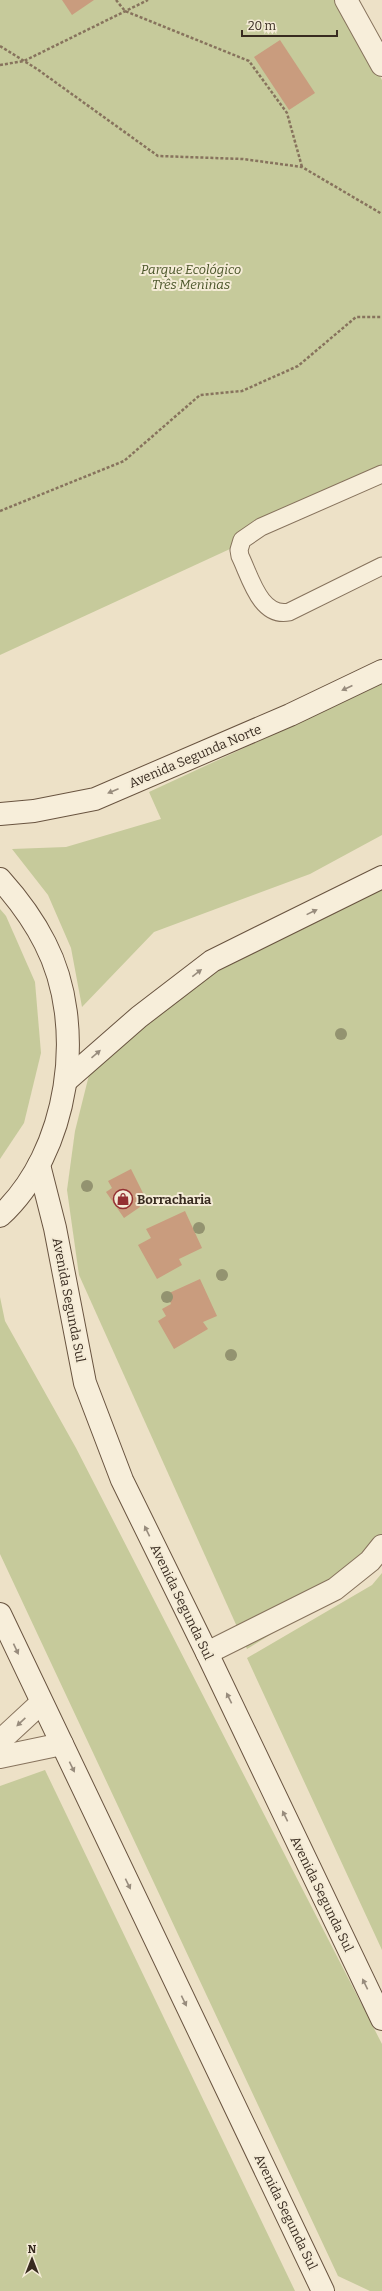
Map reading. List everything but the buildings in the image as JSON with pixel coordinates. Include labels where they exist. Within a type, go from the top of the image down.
[{"type":"main road","points":[[346,0],[382,65]]},
{"type":"main road","name":"Avenida Segunda Norte","points":[[0,814],[34,811],[95,799],[290,715],[382,671]]},
{"type":"main road","points":[[67,1080],[139,1017],[212,961],[382,877]]},
{"type":"main road","points":[[0,879],[23,905],[46,944],[62,988],[69,1034],[67,1080],[57,1123],[39,1165],[9,1208],[0,1216]]},
{"type":"main road","name":"Avenida Segunda Sul","points":[[39,1165],[55,1228],[85,1383],[122,1480],[207,1653],[382,2019]]},
{"type":"main road","points":[[207,1653],[335,1589],[370,1561],[382,1546]]},
{"type":"main road","name":"Avenida Segunda Sul","points":[[0,1614],[41,1703],[324,2290]]},
{"type":"main road","points":[[0,1742],[41,1703]]},
{"type":"main road","points":[[0,1757],[62,1744]]},
{"type":"lane","points":[[382,474],[261,528],[242,540],[239,550],[240,556],[265,606],[276,613],[289,612],[382,566]]},
{"type":"path","points":[[116,0],[125,11],[250,61],[287,113],[302,167]]},
{"type":"path","points":[[0,64],[24,61],[148,0]]},
{"type":"path","points":[[0,46],[24,61],[158,156],[243,159],[302,167],[382,214]]},
{"type":"path","points":[[0,511],[124,461],[200,395],[242,391],[298,366],[356,317],[382,317]]},
{"type":"green space","name":"Parque Ecológico Três Meninas","points":[[0,0],[338,0],[382,80],[382,479],[0,655]]},
{"type":"green space","points":[[382,684],[382,835],[310,874],[154,932],[82,1007],[71,948],[48,895],[12,849],[66,847],[161,819],[149,792]]},
{"type":"green space","points":[[382,876],[382,1556],[364,1577],[247,1649],[79,1275],[67,1190],[75,1131],[89,1075],[224,952]]},
{"type":"green space","points":[[0,909],[6,916],[35,982],[41,1053],[24,1123],[0,1159]]},
{"type":"green space","points":[[0,1297],[5,1321],[76,1448],[382,2044],[382,2291],[370,2291],[338,2276],[0,1554]]},
{"type":"green space","points":[[382,1573],[382,1950],[247,1658],[372,1585]]},
{"type":"green space","points":[[45,1770],[295,2291],[0,2291],[0,1786]]},
{"type":"place","name":"Borracharia","points":[[123,1199]]}]
